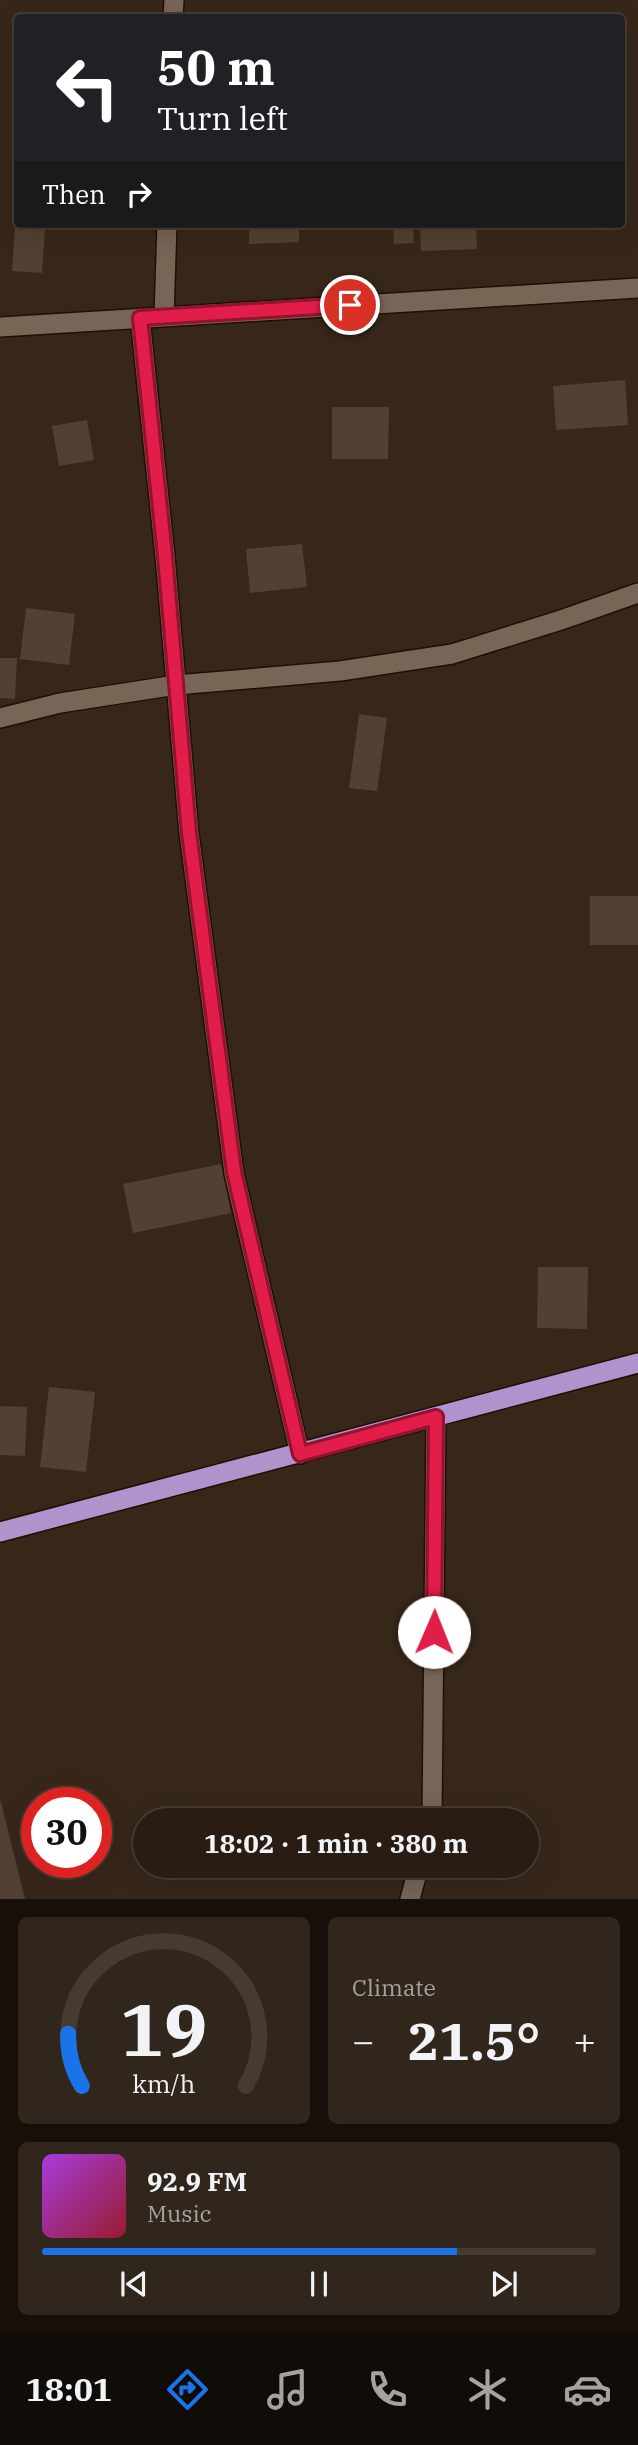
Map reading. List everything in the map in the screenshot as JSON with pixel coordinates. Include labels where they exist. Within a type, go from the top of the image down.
[{"type":"highway","points":[[0,1532],[638,1363]]},
{"type":"street","points":[[164,316],[167,228]]},
{"type":"street","points":[[0,327],[638,288]]},
{"type":"street","points":[[140,318],[189,833],[234,1172],[300,1454]]},
{"type":"street","points":[[0,718],[60,703],[177,685],[340,671],[452,654],[638,593]]},
{"type":"street","points":[[432,1808],[436,1417]]},
{"type":"street","points":[[410,1899],[416,1878]]},
{"type":"building","points":[[15,228],[45,229],[42,273],[12,271]]},
{"type":"building","points":[[249,228],[299,228],[299,242],[249,244]]},
{"type":"building","points":[[393,228],[413,228],[414,243],[394,244]]},
{"type":"building","points":[[420,228],[476,228],[477,249],[421,251]]},
{"type":"building","points":[[625,380],[628,425],[556,430],[553,386]]},
{"type":"building","points":[[332,407],[389,407],[388,459],[332,459]]},
{"type":"building","points":[[87,420],[94,460],[59,466],[52,426]]},
{"type":"building","points":[[302,544],[307,587],[250,593],[246,549]]},
{"type":"building","points":[[26,608],[75,614],[69,665],[20,659]]},
{"type":"building","points":[[0,658],[17,658],[15,699],[0,698]]},
{"type":"building","points":[[359,714],[387,718],[377,791],[349,788]]},
{"type":"building","points":[[590,896],[638,896],[638,945],[590,945]]},
{"type":"building","points":[[221,1164],[231,1213],[133,1233],[123,1184]]},
{"type":"building","points":[[538,1267],[588,1267],[587,1329],[537,1328]]},
{"type":"building","points":[[49,1387],[95,1392],[86,1472],[40,1467]]},
{"type":"building","points":[[0,1406],[27,1407],[25,1456],[0,1455]]},
{"type":"building","points":[[1,1802],[25,1899],[0,1899]]},
{"type":"route","points":[[350,305],[140,318],[165,556],[189,833],[234,1172],[300,1454],[436,1417],[434,1632]]}]
